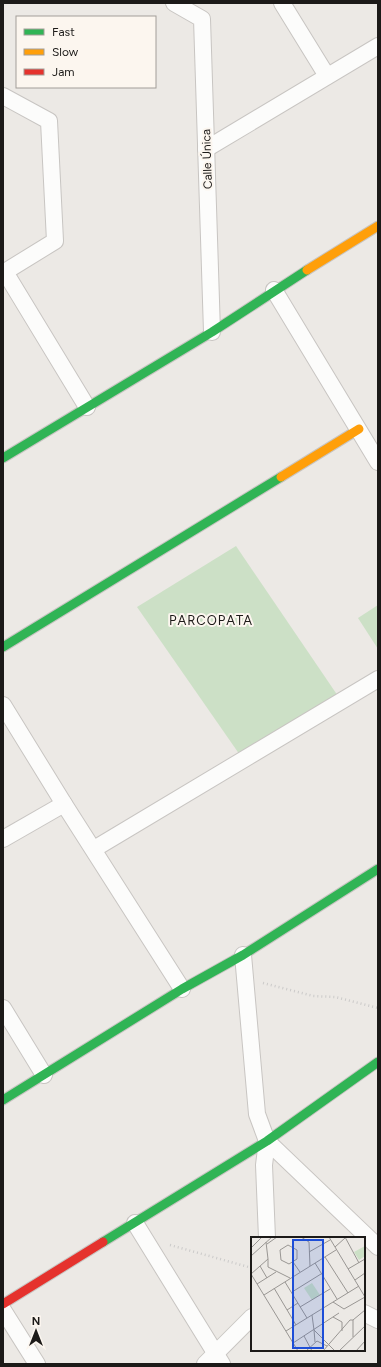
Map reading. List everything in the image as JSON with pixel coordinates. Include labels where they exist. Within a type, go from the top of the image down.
[{"type":"street","name":"Calle Única","points":[[174,3],[202,11],[212,332]]},
{"type":"street","points":[[282,3],[327,76]]},
{"type":"street","points":[[206,148],[378,46]]},
{"type":"street","points":[[3,96],[49,121],[55,242],[4,272],[87,407]]},
{"type":"street","points":[[3,458],[212,332],[274,290],[378,226]]},
{"type":"street","points":[[274,290],[378,462]]},
{"type":"street","points":[[3,646],[359,429]]},
{"type":"street","points":[[94,849],[378,679]]},
{"type":"street","points":[[3,705],[182,989]]},
{"type":"street","points":[[3,839],[64,804]]},
{"type":"street","points":[[3,1100],[182,989],[243,955],[378,870]]},
{"type":"street","points":[[243,955],[257,1114],[267,1141],[378,1247]]},
{"type":"street","points":[[3,1008],[44,1075]]},
{"type":"street","points":[[3,1304],[267,1141],[378,1062]]},
{"type":"street","points":[[267,1141],[264,1164],[267,1237]]},
{"type":"street","points":[[135,1223],[219,1358]]},
{"type":"street","points":[[3,1310],[37,1364]]},
{"type":"street","points":[[365,1314],[378,1320]]},
{"type":"street","points":[[204,1364],[219,1358],[251,1318]]},
{"type":"path","points":[[245,978],[313,996],[335,997],[378,1008]]},
{"type":"path","points":[[146,1240],[163,1243],[251,1268]]},
{"type":"green space","points":[[236,546],[340,699],[242,758],[137,607]]},
{"type":"green space","points":[[378,605],[378,649],[358,618]]},
{"type":"traffic: fast","points":[[3,458],[212,332],[307,270]]},
{"type":"traffic: fast","points":[[3,647],[281,477]]},
{"type":"traffic: fast","points":[[3,1100],[182,989],[243,955],[378,869]]},
{"type":"traffic: fast","points":[[103,1242],[267,1141],[378,1062]]},
{"type":"traffic: slow","points":[[307,270],[378,226]]},
{"type":"traffic: slow","points":[[281,477],[359,429]]},
{"type":"traffic: jam","points":[[3,1304],[103,1242]]},
{"type":"district","name":"PARCOPATA","points":[[211,620]]}]
